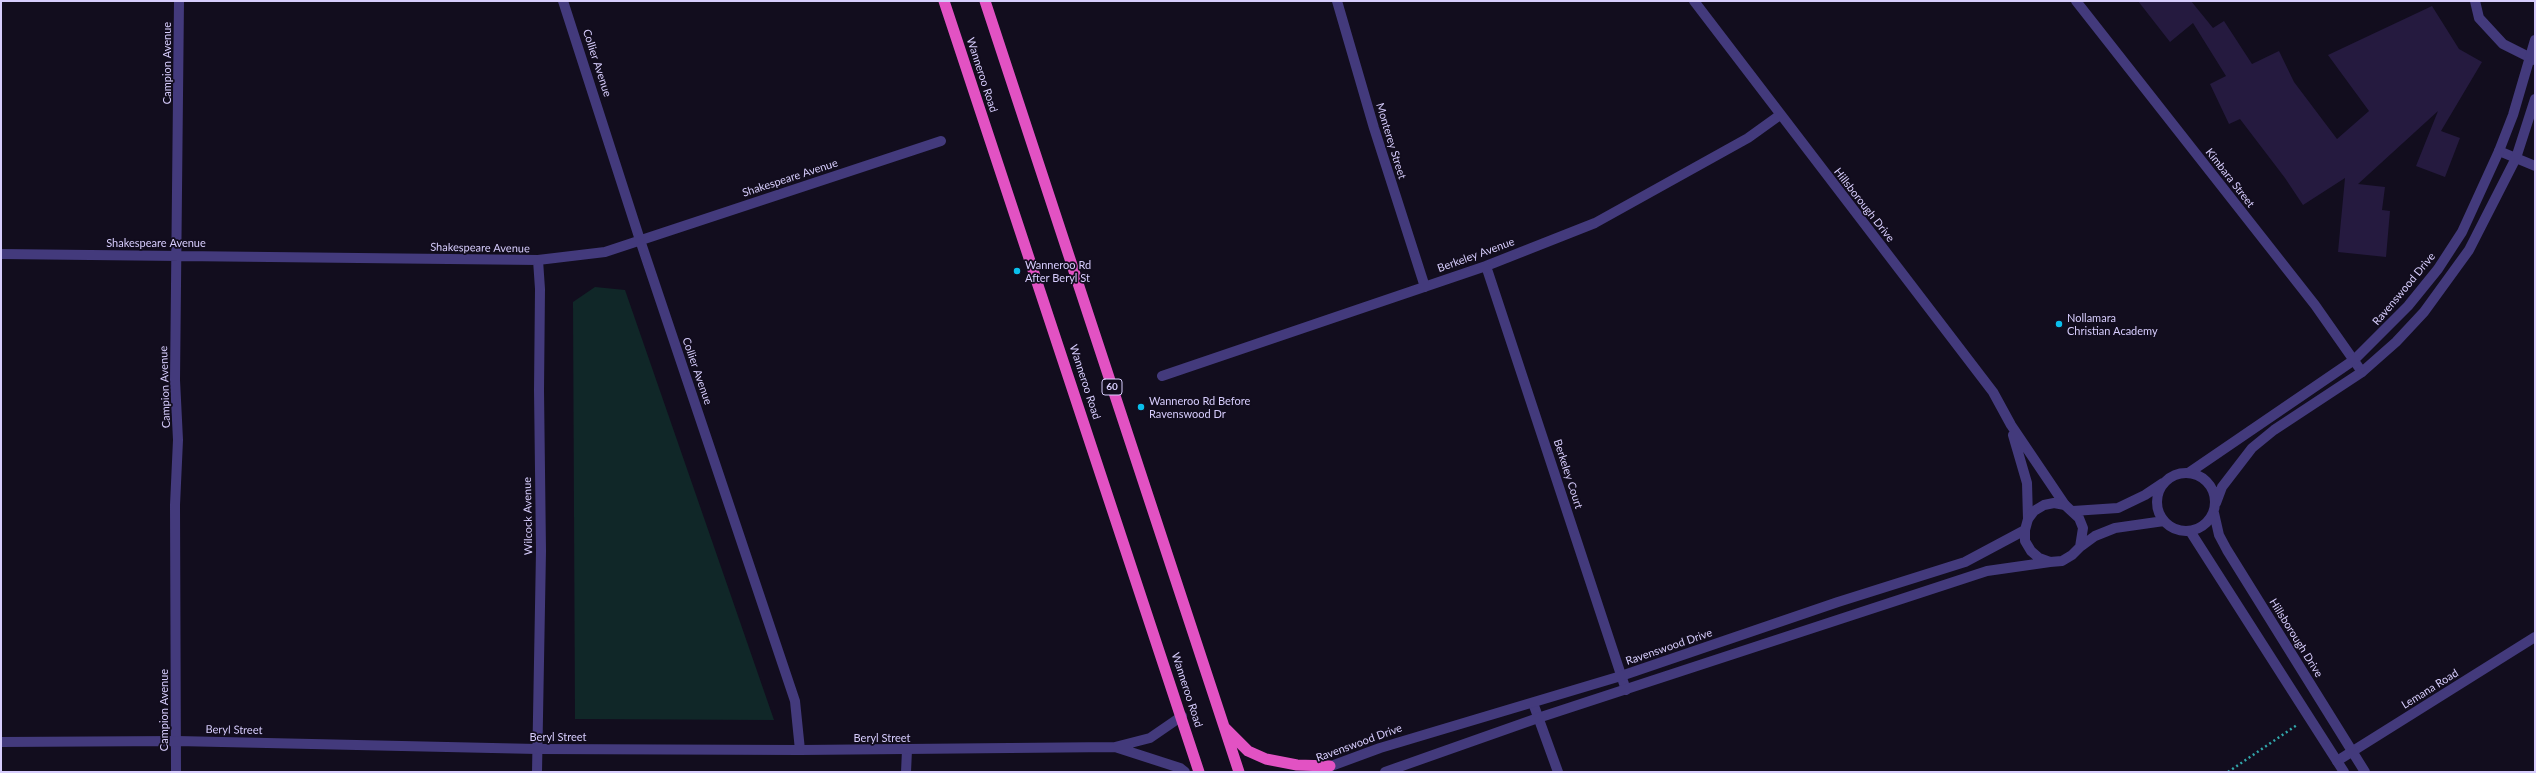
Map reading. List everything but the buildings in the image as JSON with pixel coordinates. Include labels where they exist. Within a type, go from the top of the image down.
[{"type":"highway","name":"Wanneroo Road","points":[[944,1],[1182,716],[1199,772]]},
{"type":"highway","name":"60","points":[[985,1],[1239,772]]},
{"type":"highway","points":[[1223,726],[1248,751],[1266,759],[1297,765],[1330,766]]},
{"type":"street","name":"Campion Avenue","points":[[176,772],[175,506],[178,433],[175,380],[179,1]]},
{"type":"street","name":"Collier Avenue","points":[[563,1],[640,240],[795,701],[800,750]]},
{"type":"street","name":"Monterey Street","points":[[1337,1],[1374,128],[1425,287]]},
{"type":"street","name":"Hillsborough Drive","points":[[1694,1],[1992,392],[2011,425],[2069,508]]},
{"type":"street","name":"Kimbara Street","points":[[2076,1],[2315,305],[2362,372]]},
{"type":"street","points":[[2475,1],[2479,18],[2503,44],[2533,60]]},
{"type":"street","name":"Ravenswood Drive","points":[[2190,472],[2354,360],[2408,306],[2438,269],[2462,232],[2499,151],[2533,60],[2535,40]]},
{"type":"street","points":[[2163,483],[2157,499],[2159,514],[2164,521],[2180,531],[2190,531],[2200,528],[2215,508],[2222,487],[2252,448],[2274,430],[2362,372],[2414,322],[2448,281],[2470,250],[2516,158],[2535,99]]},
{"type":"street","name":"Berkeley Avenue","points":[[1162,376],[1486,266],[1595,223],[1748,138],[1780,115]]},
{"type":"street","name":"Shakespeare Avenue","points":[[1,254],[538,260],[605,252],[941,141]]},
{"type":"street","points":[[2499,151],[2535,166]]},
{"type":"street","name":"Wilcock Avenue","points":[[537,772],[541,551],[538,390],[540,289],[538,260]]},
{"type":"street","name":"Berkeley Court","points":[[1486,266],[1626,690]]},
{"type":"street","name":"Hillsborough Drive","points":[[2011,425],[2027,483],[2028,519]]},
{"type":"street","points":[[2050,562],[2039,558],[2031,551],[2026,541],[2025,530],[2028,519],[2034,510],[2044,505],[2054,504],[2069,508],[2118,508],[2145,495],[2180,473],[2190,472],[2199,475],[2208,482],[2214,492],[2215,508]]},
{"type":"street","points":[[2069,508],[2083,528],[2080,547]]},
{"type":"street","name":"Hillsborough Drive","points":[[2215,508],[2219,535],[2227,550],[2365,772]]},
{"type":"street","points":[[1385,772],[1538,718],[1987,571],[2062,561],[2072,556],[2080,547],[2115,528],[2164,521]]},
{"type":"street","name":"Ravenswood Drive","points":[[1315,772],[1441,728],[1533,703],[1621,676],[1830,605],[1965,562],[2025,530]]},
{"type":"street","points":[[2190,531],[2308,718],[2344,772]]},
{"type":"street","name":"Lemana Road","points":[[2337,761],[2535,637]]},
{"type":"street","points":[[1533,703],[1558,772]]},
{"type":"street","name":"Beryl Street","points":[[1,742],[177,741],[537,749],[907,750],[1115,747],[1150,738],[1182,716]]},
{"type":"street","name":"Beryl Street","points":[[1115,747],[1180,768],[1185,772]]},
{"type":"street","points":[[906,772],[907,750]]},
{"type":"path","points":[[2228,772],[2308,718]]},
{"type":"green space","points":[[595,287],[625,290],[774,720],[575,719],[573,302]]},
{"type":"place","name":"Wanneroo Rd After Beryl St","points":[[1017,271]]},
{"type":"place","name":"Nollamara Christian Academy","points":[[2059,324]]},
{"type":"place","name":"Wanneroo Rd Before Ravenswood Dr","points":[[1141,407]]}]
